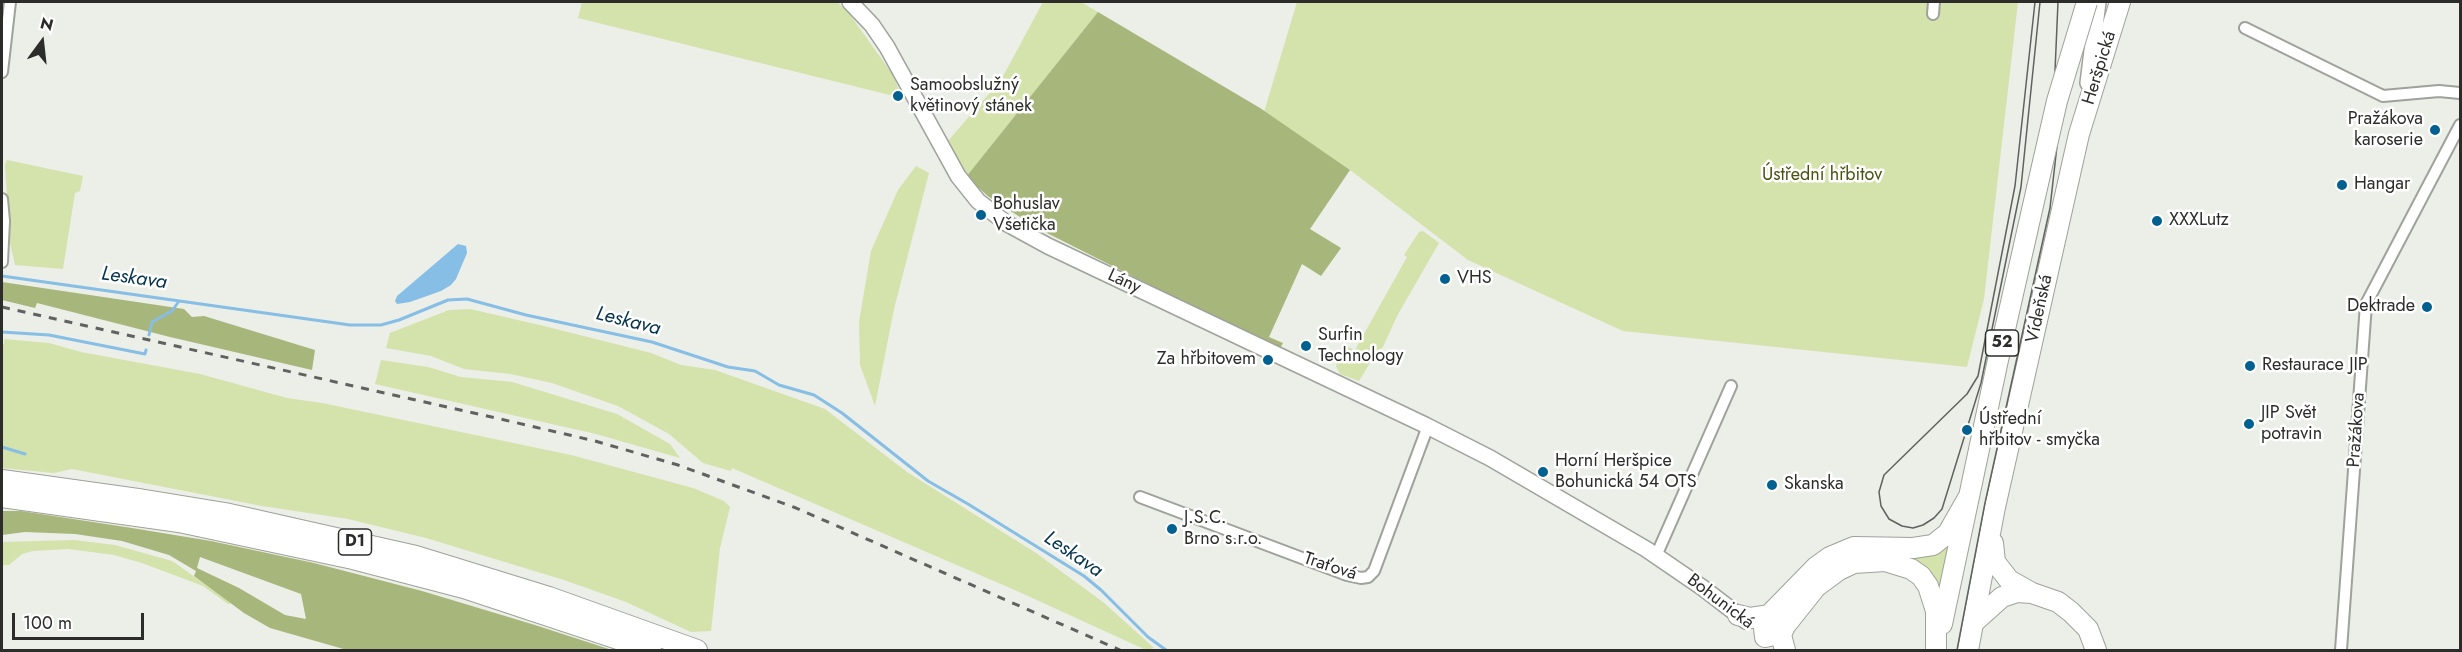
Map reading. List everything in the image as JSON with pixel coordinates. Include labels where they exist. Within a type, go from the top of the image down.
[{"type":"highway","name":"Heršpická","points":[[2057,101],[2087,2]]},
{"type":"highway","name":"Heršpická","points":[[2079,134],[2120,2]]},
{"type":"highway","name":"Vídeňská","points":[[1936,651],[2057,101]]},
{"type":"highway","name":"Vídeňská","points":[[1968,651],[1995,507],[2079,134]]},
{"type":"highway","name":"D1","points":[[2,480],[181,506],[275,524],[405,554],[549,597],[697,651]]},
{"type":"highway","name":"D1","points":[[2,497],[179,522],[353,559],[464,588],[651,651]]},
{"type":"highway","points":[[1765,637],[1774,635],[1778,620],[1816,567],[1845,549],[1872,546],[1913,548],[1936,543],[1952,527],[1968,498]]},
{"type":"highway","points":[[1995,507],[1993,547],[1995,562],[2009,580],[2032,593],[2058,602],[2071,612],[2088,629],[2096,651]]},
{"type":"highway","points":[[1738,615],[1778,620],[1839,570],[1854,563],[1892,562],[1918,573],[1928,586],[1936,611],[1936,651]]},
{"type":"highway","points":[[1973,623],[2002,597],[2017,592],[2032,593]]},
{"type":"highway","points":[[1778,620],[1783,651]]},
{"type":"street","points":[[2,72],[4,18],[10,2]]},
{"type":"street","name":"Lány","points":[[850,2],[887,47],[958,176],[978,201],[994,214],[1048,246],[1428,426],[1490,458]]},
{"type":"street","points":[[1933,14],[1935,2]]},
{"type":"street","name":"Vídeňská","points":[[2079,134],[2098,2]]},
{"type":"street","points":[[2245,28],[2383,96],[2439,91],[2460,93]]},
{"type":"street","name":"Pražákova","points":[[2341,651],[2367,304],[2460,125]]},
{"type":"street","points":[[2,199],[4,221],[2,262]]},
{"type":"street","points":[[1656,556],[1731,386]]},
{"type":"street","name":"Traťová","points":[[1140,497],[1347,575],[1368,577],[1374,571],[1428,426]]},
{"type":"street","name":"Bohunická","points":[[1490,458],[1656,556],[1738,615],[1783,651]]},
{"type":"green space","points":[[582,2],[837,2],[848,12],[893,75],[902,98],[578,18]]},
{"type":"green space","points":[[1043,2],[1081,2],[1098,12],[966,177],[947,142],[1001,80]]},
{"type":"green space","name":"Ústřední hřbitov","points":[[1297,2],[2018,2],[1984,299],[1967,367],[1623,331],[1468,260],[1350,170],[1264,112]]},
{"type":"green space","points":[[1098,12],[1260,108],[1350,170],[1310,229],[1341,248],[1321,276],[1302,264],[1269,337],[1283,343],[1279,350],[1037,228],[989,197],[966,177]]},
{"type":"green space","points":[[7,160],[83,176],[80,191],[75,193],[63,269],[15,265],[10,243],[5,165]]},
{"type":"green space","points":[[916,166],[929,173],[894,309],[875,406],[860,365],[859,322],[871,251],[898,190]]},
{"type":"green space","points":[[1423,231],[1439,243],[1397,316],[1383,347],[1376,353],[1359,381],[1340,374],[1336,366],[1339,354],[1348,347],[1355,350],[1407,257],[1404,255],[1419,232]]},
{"type":"green space","points":[[2,282],[184,309],[192,317],[204,316],[315,350],[312,370],[37,303],[35,308],[2,300]]},
{"type":"green space","points":[[470,309],[651,353],[681,365],[715,370],[825,409],[907,472],[1036,553],[1103,602],[1154,648],[1146,650],[1017,591],[732,468],[731,471],[703,463],[669,434],[618,406],[552,383],[510,374],[464,369],[431,356],[386,348],[390,333],[449,310]]},
{"type":"green space","points":[[4,339],[49,343],[81,352],[200,374],[287,398],[322,403],[571,455],[693,488],[724,501],[730,507],[720,548],[711,631],[691,632],[626,602],[564,580],[426,538],[348,519],[262,506],[72,469],[54,473],[2,468],[2,344],[4,344]]},
{"type":"green space","points":[[381,360],[428,367],[461,377],[512,382],[617,414],[670,444],[680,458],[596,434],[375,384]]},
{"type":"green space","points":[[2,511],[21,511],[211,541],[314,563],[422,591],[612,650],[347,650],[270,628],[244,613],[194,576],[196,571],[169,555],[122,541],[75,534],[25,532],[2,535]],"holes":[[[200,557],[301,594],[306,619],[285,615],[239,588],[197,568]]]},
{"type":"green space","points":[[74,540],[115,545],[172,561],[232,603],[228,604],[203,586],[114,555],[68,549],[33,551],[22,554],[9,565],[2,565],[2,542]]},
{"type":"green space","points":[[1949,543],[1939,591],[1921,571],[1828,567]]},
{"type":"water","points":[[458,244],[466,246],[467,253],[451,285],[410,302],[397,304],[395,301],[397,296]]},
{"type":"waterway","name":"Leskava","points":[[2,276],[350,325],[381,325],[448,300],[467,299],[526,315],[652,342],[728,367],[755,371],[779,385],[814,395],[842,413],[928,481],[1084,576],[1148,637],[1166,650]]},
{"type":"waterway","points":[[149,335],[152,322],[172,311],[179,301]]},
{"type":"waterway","points":[[2,332],[49,335],[145,354],[146,350]]},
{"type":"waterway","points":[[2,447],[25,454]]},
{"type":"tram line","points":[[2035,2],[2015,186],[1978,376],[1967,394],[1884,475],[1879,492],[1881,506],[1889,519],[1902,526],[1913,528],[1923,525],[1942,509],[1981,383],[2021,187],[2040,2]]},
{"type":"tram line","points":[[2055,71],[2058,2]]},
{"type":"tram line","points":[[1957,650],[1985,503],[2050,208],[2059,128]]},
{"type":"railway","points":[[2,307],[595,441],[678,465],[796,508],[1120,650]]},
{"type":"place","name":"Samoobslužný květinový stánek","points":[[898,96]]},
{"type":"place","name":"Pražákova karoserie","points":[[2435,130]]},
{"type":"place","name":"Hangar","points":[[2342,185]]},
{"type":"place","name":"Bohuslav Všetička","points":[[981,215]]},
{"type":"place","name":"XXXLutz","points":[[2157,221]]},
{"type":"place","name":"VHS","points":[[1445,279]]},
{"type":"place","name":"Dektrade","points":[[2427,307]]},
{"type":"place","name":"Surfin Technology","points":[[1306,346]]},
{"type":"place","name":"Za hřbitovem","points":[[1268,360]]},
{"type":"place","name":"Restaurace JIP","points":[[2250,366]]},
{"type":"place","name":"JIP Svět potravin","points":[[2249,424]]},
{"type":"place","name":"Ústřední hřbitov - smyčka","points":[[1967,430]]},
{"type":"place","name":"Horní Heršpice Bohunická 54 OTS","points":[[1543,472]]},
{"type":"place","name":"Skanska","points":[[1772,485]]},
{"type":"place","name":"J.S.C. Brno s.r.o.","points":[[1172,529]]}]
